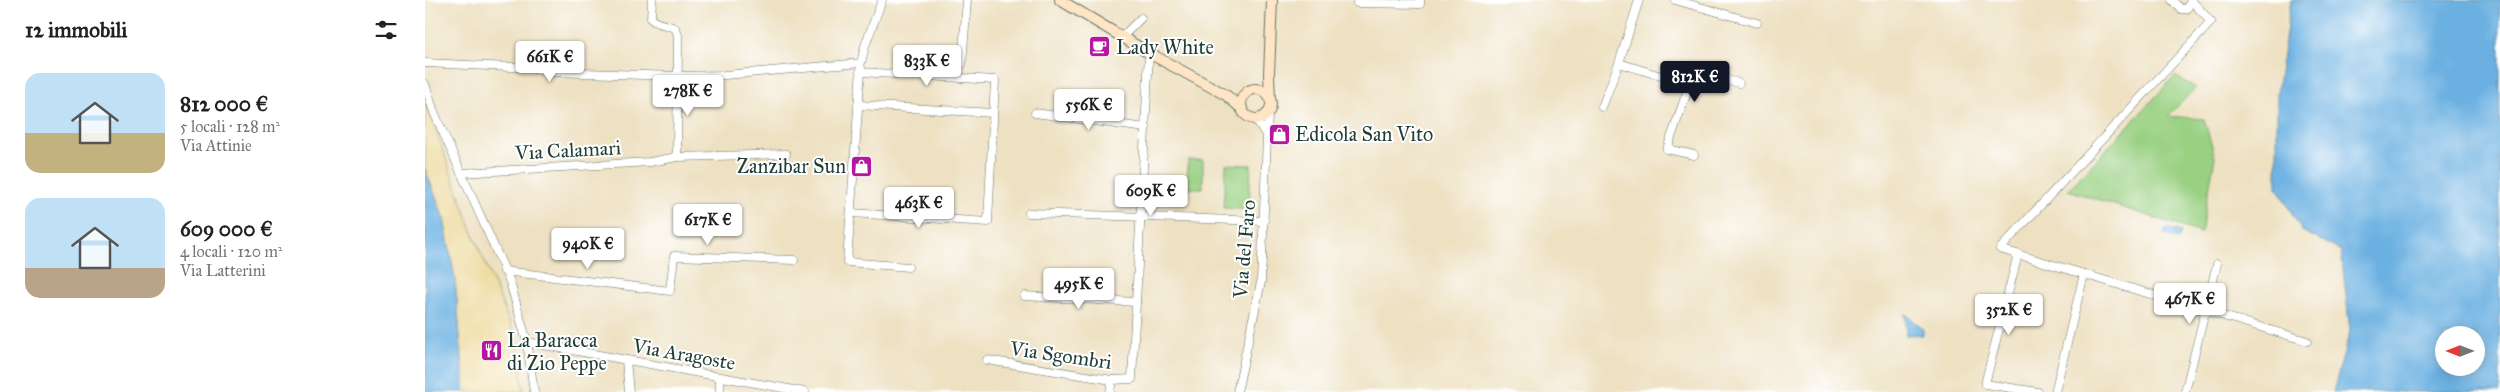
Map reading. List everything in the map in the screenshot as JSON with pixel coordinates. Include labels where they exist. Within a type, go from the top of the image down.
[{"type":"street","points":[[652,0],[651,18],[657,24],[667,24],[675,28],[678,35],[676,76],[677,157]]},
{"type":"street","points":[[882,0],[865,46],[861,67],[847,262],[908,267]]},
{"type":"street","points":[[962,64],[967,0]]},
{"type":"street","points":[[1060,0],[1149,53],[1226,95],[1242,109],[1246,116],[1255,119],[1261,119],[1268,113],[1270,99],[1269,74],[1272,0]]},
{"type":"street","points":[[1357,3],[1420,4],[1421,0]]},
{"type":"street","points":[[1602,107],[1639,0]]},
{"type":"street","points":[[1675,0],[1757,23]]},
{"type":"street","points":[[2172,0],[2181,9],[2187,9],[2191,0],[2211,22],[2000,249],[2307,341]]},
{"type":"street","points":[[1122,37],[1141,18]]},
{"type":"street","points":[[1024,296],[1136,302],[1149,53]]},
{"type":"street","points":[[1619,62],[1690,85]]},
{"type":"street","points":[[425,63],[533,68],[552,72],[676,76],[861,67],[995,80],[988,222],[851,213]]},
{"type":"street","points":[[1694,155],[1667,149],[1695,72],[1739,83]]},
{"type":"street","points":[[1259,90],[1269,74]]},
{"type":"street","points":[[425,84],[434,112],[504,271],[527,342],[534,392]]},
{"type":"street","points":[[1242,109],[1241,102],[1250,90],[1264,92],[1270,99]]},
{"type":"street","points":[[1226,95],[1245,95]]},
{"type":"street","points":[[859,104],[993,113]]},
{"type":"street","points":[[1035,113],[1146,128]]},
{"type":"street","name":"Via del Faro","points":[[1237,392],[1261,282],[1268,113]]},
{"type":"street","points":[[1255,119],[1267,136]]},
{"type":"street","name":"Via Calamari","points":[[461,172],[651,162],[677,157],[786,154]]},
{"type":"street","points":[[1029,213],[1264,221]]},
{"type":"street","points":[[2018,254],[1985,384],[2037,392]]},
{"type":"street","points":[[504,271],[670,291],[674,256],[794,260]]},
{"type":"street","points":[[2185,392],[2217,264]]},
{"type":"street","points":[[2055,392],[2084,274]]},
{"type":"street","name":"Via Sgombri","points":[[987,360],[1112,380],[1132,379],[1136,302]]},
{"type":"street","name":"Via Aragoste","points":[[527,342],[805,392]]},
{"type":"street","points":[[626,360],[629,392]]},
{"type":"street","points":[[720,378],[720,392]]},
{"type":"street","points":[[1110,392],[1112,380]]},
{"type":"green space","points":[[2175,76],[2196,88],[2168,116],[2204,119],[2215,157],[2201,233],[2068,190]]},
{"type":"green space","points":[[1188,160],[1203,160],[1203,188],[1187,188]]},
{"type":"green space","points":[[1226,164],[1251,165],[1249,210],[1223,208]]},
{"type":"sand","points":[[425,100],[472,231],[516,337],[524,392],[465,392],[455,279],[444,219],[425,168]]},
{"type":"water","points":[[2291,0],[2500,0],[2500,392],[2333,392],[2350,331],[2341,251],[2302,231],[2277,187],[2277,92]]},
{"type":"water","points":[[425,169],[444,219],[455,279],[465,392],[425,392]]},
{"type":"water","points":[[2166,228],[2181,232],[2179,239],[2164,235]]},
{"type":"water","points":[[1905,313],[1923,329],[1923,335],[1906,335]]},
{"type":"place","name":"Lady White","points":[[1100,47]]},
{"type":"place","name":"Edicola San Vito","points":[[1279,134]]},
{"type":"place","name":"Zanzibar Sun","points":[[862,166]]},
{"type":"place","name":"La Baracca di Zio Peppe","points":[[491,351]]}]
